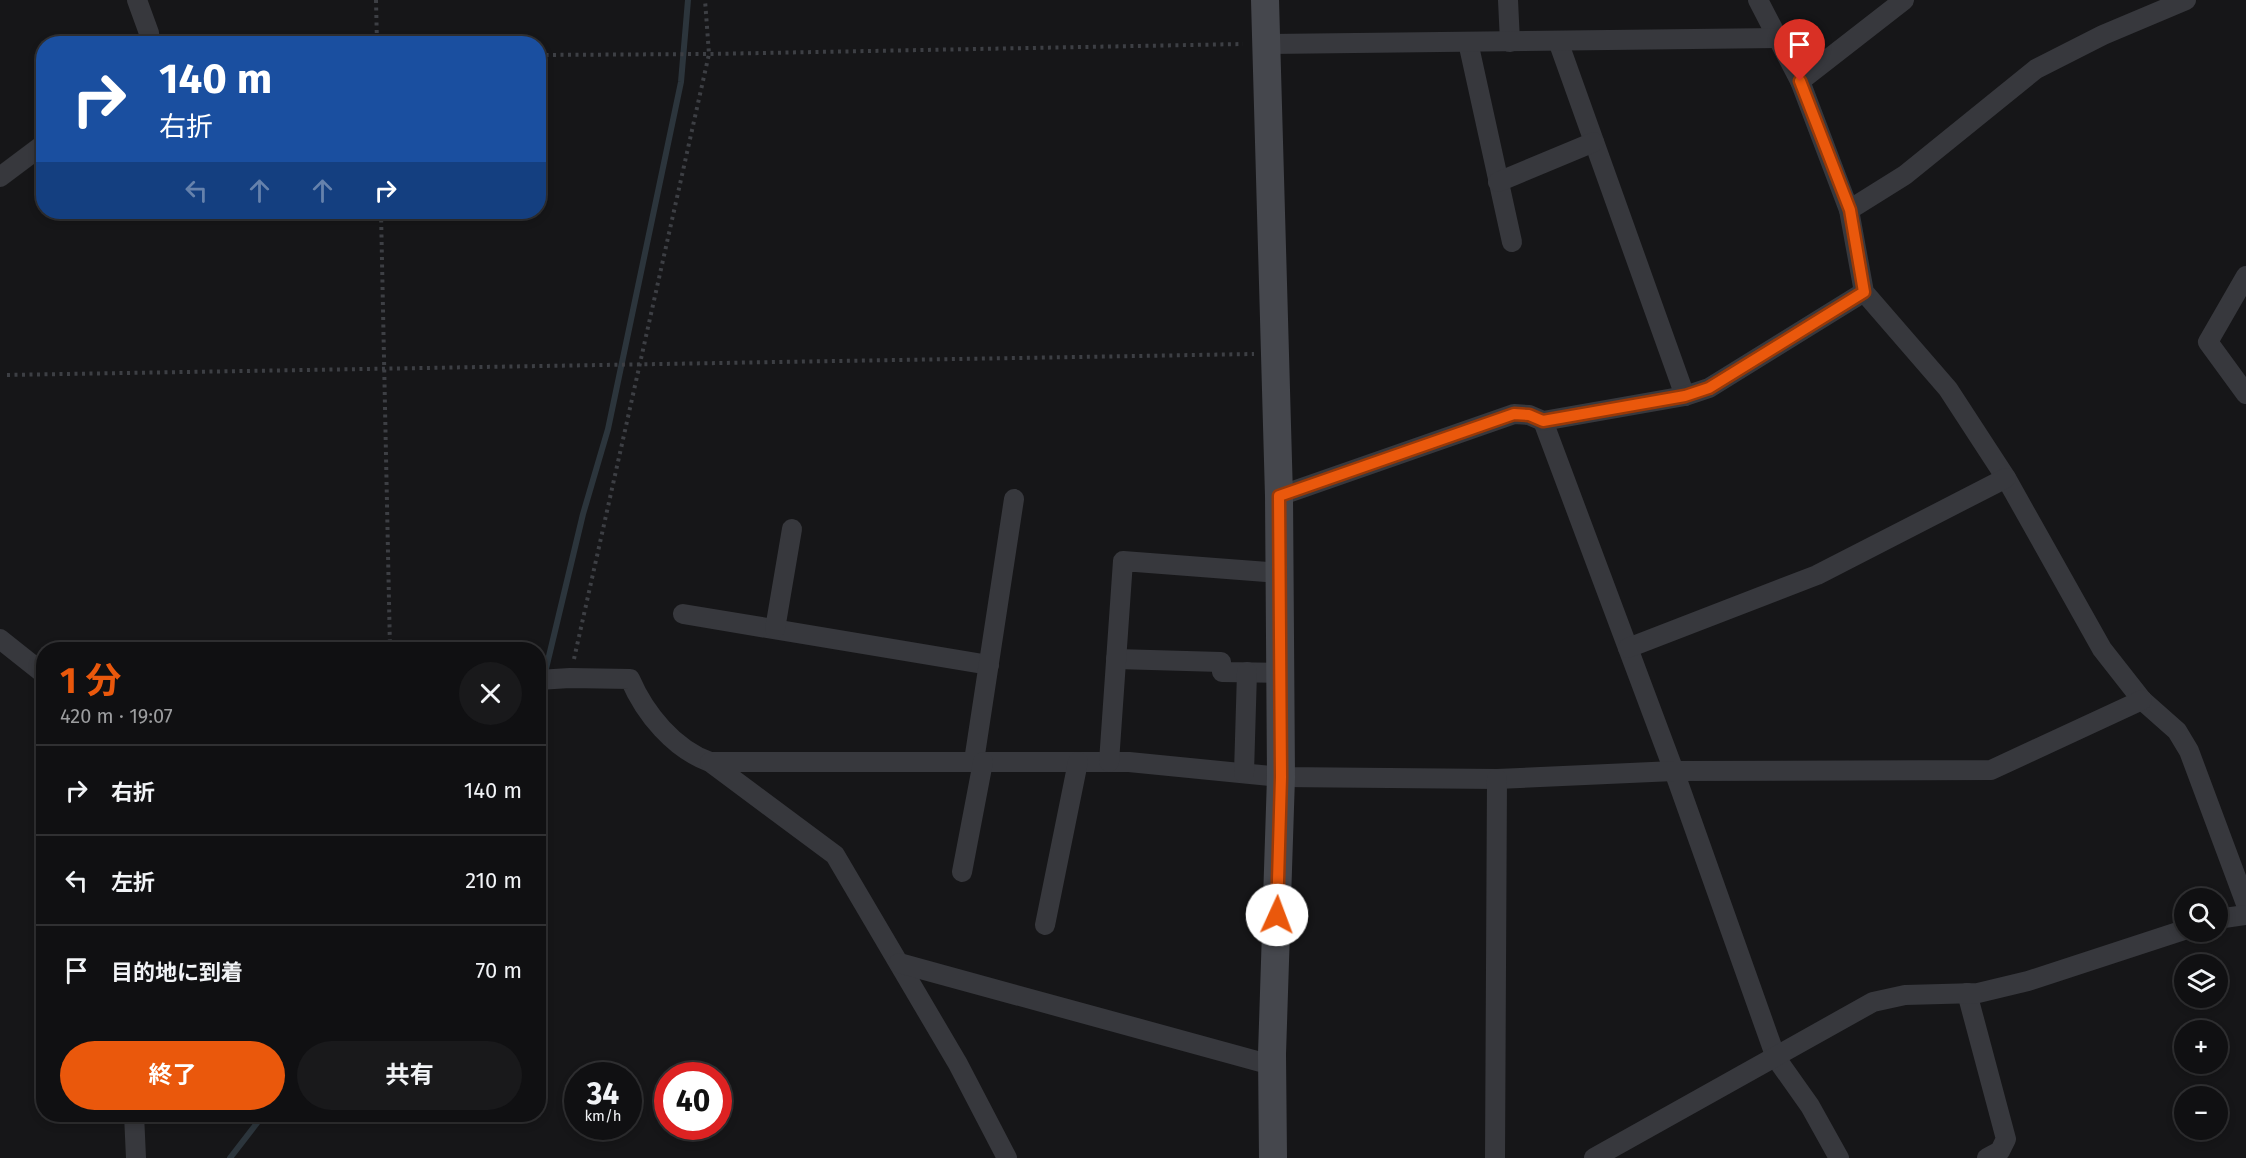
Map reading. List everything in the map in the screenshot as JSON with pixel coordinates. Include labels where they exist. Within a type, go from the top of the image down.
[{"type":"street","points":[[136,0],[149,36]]},
{"type":"street","points":[[1265,0],[1268,44],[1280,573],[1281,777],[1272,1065],[1273,1158]]},
{"type":"street","points":[[1508,0],[1510,42]]},
{"type":"street","points":[[1758,0],[1800,81],[1850,210],[1864,292],[1948,389],[2006,478],[2102,649],[2142,700],[2177,731],[2189,751],[2246,904]]},
{"type":"street","points":[[1800,81],[1904,0]]},
{"type":"street","points":[[1850,210],[1905,175],[2036,69],[2103,35],[2186,0]]},
{"type":"street","points":[[1268,44],[1778,38]]},
{"type":"street","points":[[1558,41],[1685,396]]},
{"type":"street","points":[[1468,42],[1512,242]]},
{"type":"street","points":[[1498,182],[1594,142]]},
{"type":"street","points":[[0,177],[36,150]]},
{"type":"street","points":[[2246,276],[2208,342],[2246,394]]},
{"type":"street","points":[[1279,496],[1514,414],[1529,415],[1543,421],[1685,396],[1709,388],[1864,292]]},
{"type":"street","points":[[1543,421],[1674,771],[1776,1058],[1810,1106],[1839,1158]]},
{"type":"street","points":[[1628,648],[1817,575],[2006,478]]},
{"type":"street","points":[[962,872],[979,761],[988,665],[1014,499]]},
{"type":"street","points":[[775,629],[792,529]]},
{"type":"street","points":[[1109,762],[1124,561],[1280,573]]},
{"type":"street","points":[[683,614],[988,665]]},
{"type":"street","points":[[0,639],[36,668]]},
{"type":"street","points":[[1116,659],[1221,662],[1222,672],[1280,673]]},
{"type":"street","points":[[1244,773],[1247,672]]},
{"type":"street","points":[[546,680],[630,679],[638,697],[669,737],[696,757],[710,762],[835,855],[958,1064],[1007,1158]]},
{"type":"street","points":[[710,762],[1130,762],[1281,777],[1497,779],[1674,771],[1991,770],[2142,700]]},
{"type":"street","points":[[1046,925],[1078,762]]},
{"type":"street","points":[[1495,1158],[1497,779]]},
{"type":"street","points":[[2228,917],[2246,915]]},
{"type":"street","points":[[1594,1158],[1873,1002],[1905,995],[1978,993],[2028,981],[2174,933]]},
{"type":"street","points":[[899,963],[1272,1065]]},
{"type":"street","points":[[1967,993],[2006,1139],[2000,1151],[1987,1158]]},
{"type":"street","points":[[134,1122],[136,1158]]},
{"type":"path","points":[[376,0],[377,36]]},
{"type":"path","points":[[570,678],[709,54],[705,0]]},
{"type":"path","points":[[546,55],[1268,44]]},
{"type":"path","points":[[381,219],[390,642]]},
{"type":"path","points":[[7,375],[1276,354]]},
{"type":"waterway","points":[[546,669],[583,514],[608,429],[681,82],[688,0]]},
{"type":"waterway","points":[[230,1158],[258,1122]]},
{"type":"route","points":[[1277,915],[1281,777],[1279,496],[1514,414],[1529,415],[1543,421],[1685,396],[1709,388],[1864,292],[1850,210],[1800,81]]}]
